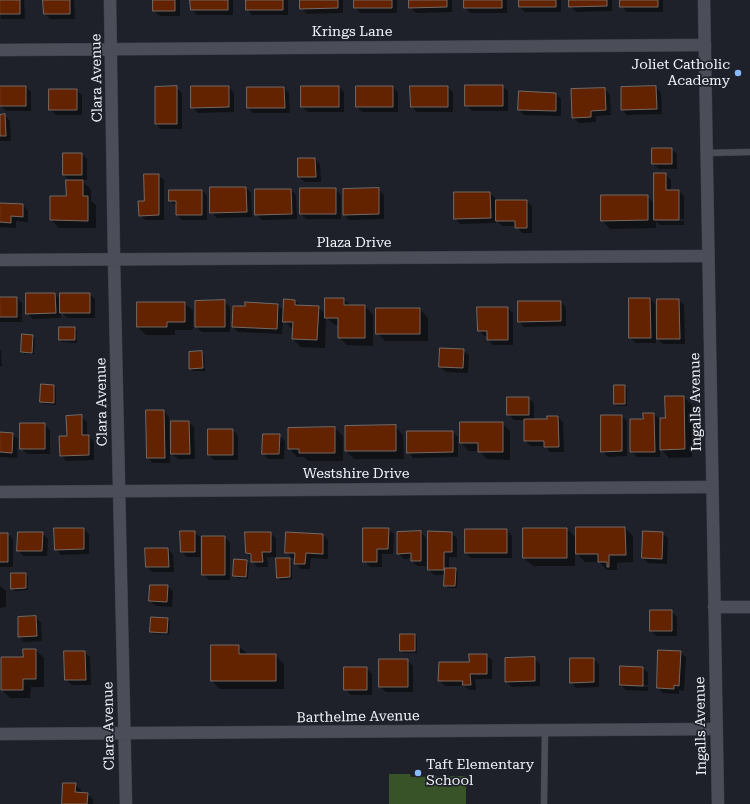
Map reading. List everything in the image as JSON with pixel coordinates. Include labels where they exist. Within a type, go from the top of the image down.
[{"type":"street","name":"Clara Avenue","points":[[110,0],[126,804]]},
{"type":"street","name":"Ingalls Avenue","points":[[704,0],[718,804]]},
{"type":"street","name":"Krings Lane","points":[[0,50],[111,48],[705,46]]},
{"type":"street","name":"Plaza Drive","points":[[0,260],[708,256]]},
{"type":"street","name":"Westshire Drive","points":[[0,492],[712,487]]},
{"type":"street","points":[[714,607],[750,607]]},
{"type":"street","name":"Barthelme Avenue","points":[[0,734],[716,729]]},
{"type":"lane","points":[[706,153],[750,152]]},
{"type":"lane","points":[[544,730],[544,804]]},
{"type":"green space","points":[[389,774],[410,774],[411,777],[466,776],[466,804],[389,804]]},
{"type":"building","points":[[0,0],[20,0],[20,14],[0,14]]},
{"type":"building","points":[[43,0],[70,0],[70,14],[44,14]]},
{"type":"building","points":[[153,0],[175,0],[175,11],[153,11]]},
{"type":"building","points":[[190,0],[228,0],[228,10],[191,10]]},
{"type":"building","points":[[246,0],[283,0],[283,10],[246,10]]},
{"type":"building","points":[[300,0],[338,0],[338,8],[300,9]]},
{"type":"building","points":[[354,0],[392,0],[392,8],[354,8]]},
{"type":"building","points":[[409,0],[447,0],[447,7],[409,8]]},
{"type":"building","points":[[464,0],[502,0],[502,8],[464,8]]},
{"type":"building","points":[[519,0],[556,0],[556,7],[519,7]]},
{"type":"building","points":[[569,0],[607,0],[607,6],[569,7]]},
{"type":"building","points":[[620,0],[658,0],[658,7],[620,7]]},
{"type":"building","points":[[465,85],[503,85],[503,106],[465,106]]},
{"type":"building","points":[[0,86],[26,86],[26,106],[0,106]]},
{"type":"building","points":[[177,86],[177,124],[155,124],[155,87]]},
{"type":"building","points":[[191,86],[229,86],[229,107],[191,108]]},
{"type":"building","points":[[301,86],[339,86],[339,107],[301,107]]},
{"type":"building","points":[[356,86],[393,86],[393,107],[356,107]]},
{"type":"building","points":[[410,86],[448,86],[448,107],[411,107]]},
{"type":"building","points":[[656,86],[657,109],[621,110],[621,87]]},
{"type":"building","points":[[247,87],[284,87],[285,108],[247,108]]},
{"type":"building","points":[[605,88],[606,110],[591,111],[591,117],[572,118],[571,89]]},
{"type":"building","points":[[49,89],[77,89],[77,110],[49,110]]},
{"type":"building","points":[[519,91],[556,93],[556,111],[518,110]]},
{"type":"building","points":[[5,114],[6,136],[0,136],[0,115]]},
{"type":"building","points":[[652,148],[672,148],[672,164],[652,164]]},
{"type":"building","points":[[63,153],[82,153],[82,175],[63,175]]},
{"type":"building","points":[[298,158],[315,158],[316,177],[298,177]]},
{"type":"building","points":[[654,173],[666,173],[666,190],[679,190],[679,220],[654,220]]},
{"type":"building","points":[[144,174],[159,174],[159,215],[139,216],[138,201],[144,201]]},
{"type":"building","points":[[66,180],[83,180],[83,196],[88,196],[88,221],[50,220],[50,196],[66,196]]},
{"type":"building","points":[[210,187],[246,187],[247,212],[210,213]]},
{"type":"building","points":[[300,188],[336,188],[336,214],[300,214]]},
{"type":"building","points":[[379,188],[379,214],[343,215],[343,189]]},
{"type":"building","points":[[255,189],[291,189],[292,214],[255,215]]},
{"type":"building","points":[[169,190],[202,190],[202,215],[176,215],[176,201],[169,201]]},
{"type":"building","points":[[454,192],[490,192],[491,218],[454,219]]},
{"type":"building","points":[[601,195],[648,195],[648,220],[601,221]]},
{"type":"building","points":[[496,200],[527,200],[527,228],[515,228],[515,221],[496,221]]},
{"type":"building","points":[[0,203],[23,204],[23,217],[11,216],[11,223],[0,222]]},
{"type":"building","points":[[26,293],[55,293],[56,313],[26,314]]},
{"type":"building","points":[[60,293],[90,293],[90,313],[60,313]]},
{"type":"building","points":[[0,297],[17,297],[17,317],[0,317]]},
{"type":"building","points":[[325,298],[344,298],[344,305],[365,305],[365,338],[338,338],[338,318],[325,318]]},
{"type":"building","points":[[629,298],[650,298],[651,338],[629,338]]},
{"type":"building","points":[[284,299],[295,300],[295,305],[319,306],[317,340],[292,339],[293,322],[283,322]]},
{"type":"building","points":[[657,299],[679,299],[680,339],[657,339]]},
{"type":"building","points":[[225,300],[225,327],[195,327],[195,301]]},
{"type":"building","points":[[518,301],[561,301],[561,321],[518,322]]},
{"type":"building","points":[[137,302],[185,302],[185,322],[167,322],[167,327],[137,327]]},
{"type":"building","points":[[245,302],[278,304],[277,329],[232,327],[233,306],[245,306]]},
{"type":"building","points":[[477,307],[508,307],[508,340],[487,340],[487,331],[478,331]]},
{"type":"building","points":[[376,308],[420,308],[420,334],[376,334]]},
{"type":"building","points":[[59,327],[75,327],[75,340],[59,340]]},
{"type":"building","points":[[22,334],[33,335],[32,353],[21,352]]},
{"type":"building","points":[[440,348],[464,349],[463,368],[439,367]]},
{"type":"building","points":[[202,351],[203,368],[189,369],[189,352]]},
{"type":"building","points":[[41,384],[54,385],[54,403],[40,402]]},
{"type":"building","points":[[614,385],[625,385],[625,404],[614,404]]},
{"type":"building","points":[[665,396],[684,396],[685,449],[660,450],[660,418],[665,418]]},
{"type":"building","points":[[507,397],[529,397],[529,415],[507,415]]},
{"type":"building","points":[[146,410],[164,410],[165,458],[147,458]]},
{"type":"building","points":[[643,413],[654,413],[655,452],[630,452],[630,419],[643,419]]},
{"type":"building","points":[[82,415],[82,435],[89,435],[89,455],[60,456],[59,436],[67,436],[66,416]]},
{"type":"building","points":[[601,415],[622,415],[622,451],[601,452]]},
{"type":"building","points":[[547,416],[558,416],[559,447],[544,447],[544,441],[524,441],[524,419],[547,419]]},
{"type":"building","points":[[171,421],[189,421],[190,454],[171,454]]},
{"type":"building","points":[[460,422],[503,422],[503,452],[478,452],[478,443],[460,443]]},
{"type":"building","points":[[20,423],[45,423],[45,449],[20,449]]},
{"type":"building","points":[[396,425],[396,451],[345,451],[345,426]]},
{"type":"building","points":[[335,427],[335,453],[299,453],[299,449],[288,449],[288,428]]},
{"type":"building","points":[[208,429],[233,429],[233,455],[208,455]]},
{"type":"building","points":[[407,431],[453,431],[453,452],[407,453]]},
{"type":"building","points":[[0,432],[13,433],[12,453],[0,452]]},
{"type":"building","points":[[263,434],[280,434],[279,454],[262,454]]},
{"type":"building","points":[[576,527],[625,527],[626,555],[609,555],[609,567],[607,567],[607,562],[598,562],[598,554],[576,554]]},
{"type":"building","points":[[54,528],[84,528],[84,549],[55,550]]},
{"type":"building","points":[[363,528],[389,528],[388,549],[377,549],[377,562],[363,562]]},
{"type":"building","points":[[523,528],[567,528],[567,558],[523,558]]},
{"type":"building","points":[[465,529],[507,529],[507,553],[465,553]]},
{"type":"building","points":[[180,531],[195,531],[195,552],[181,552]]},
{"type":"building","points":[[421,531],[421,561],[411,561],[411,553],[397,554],[397,532]]},
{"type":"building","points":[[428,531],[452,532],[452,552],[444,552],[444,570],[428,570]]},
{"type":"building","points":[[643,531],[663,532],[662,559],[642,558]]},
{"type":"building","points":[[18,532],[43,532],[42,551],[17,551]]},
{"type":"building","points":[[245,532],[271,532],[271,552],[262,552],[263,562],[251,562],[251,554],[246,553]]},
{"type":"building","points":[[286,532],[323,534],[323,554],[306,553],[305,564],[294,564],[295,553],[285,553]]},
{"type":"building","points":[[0,533],[8,533],[8,562],[0,562]]},
{"type":"building","points":[[202,536],[225,536],[225,575],[202,575]]},
{"type":"building","points":[[145,548],[168,548],[169,567],[146,567]]},
{"type":"building","points":[[276,558],[290,558],[290,577],[277,578]]},
{"type":"building","points":[[234,559],[247,560],[246,577],[233,576]]},
{"type":"building","points":[[445,568],[456,568],[455,586],[444,586]]},
{"type":"building","points":[[11,573],[26,573],[26,588],[11,589]]},
{"type":"building","points":[[150,585],[168,585],[167,602],[149,601]]},
{"type":"building","points":[[650,610],[672,610],[672,631],[650,631]]},
{"type":"building","points":[[36,616],[37,636],[18,637],[18,617]]},
{"type":"building","points":[[151,617],[168,618],[167,633],[150,632]]},
{"type":"building","points":[[400,634],[415,634],[415,651],[400,651]]},
{"type":"building","points":[[211,645],[239,645],[239,654],[276,654],[276,681],[211,681]]},
{"type":"building","points":[[23,649],[36,649],[36,679],[23,679],[23,690],[1,690],[1,657],[23,657]]},
{"type":"building","points":[[658,650],[681,651],[679,686],[674,685],[674,689],[657,688]]},
{"type":"building","points":[[64,651],[85,651],[86,680],[65,680]]},
{"type":"building","points":[[469,654],[487,654],[487,674],[470,674],[471,685],[462,685],[463,681],[438,681],[439,662],[469,662]]},
{"type":"building","points":[[535,657],[535,681],[505,682],[505,658]]},
{"type":"building","points":[[570,658],[594,658],[594,682],[570,683]]},
{"type":"building","points":[[379,659],[408,659],[408,687],[379,687]]},
{"type":"building","points":[[620,666],[643,667],[643,686],[620,685]]},
{"type":"building","points":[[344,667],[367,667],[367,690],[344,690]]},
{"type":"building","points":[[63,783],[76,783],[75,792],[88,793],[87,804],[62,804]]},
{"type":"place","name":"Joliet Catholic Academy","points":[[738,73]]},
{"type":"place","name":"Taft Elementary School","points":[[418,773]]}]
